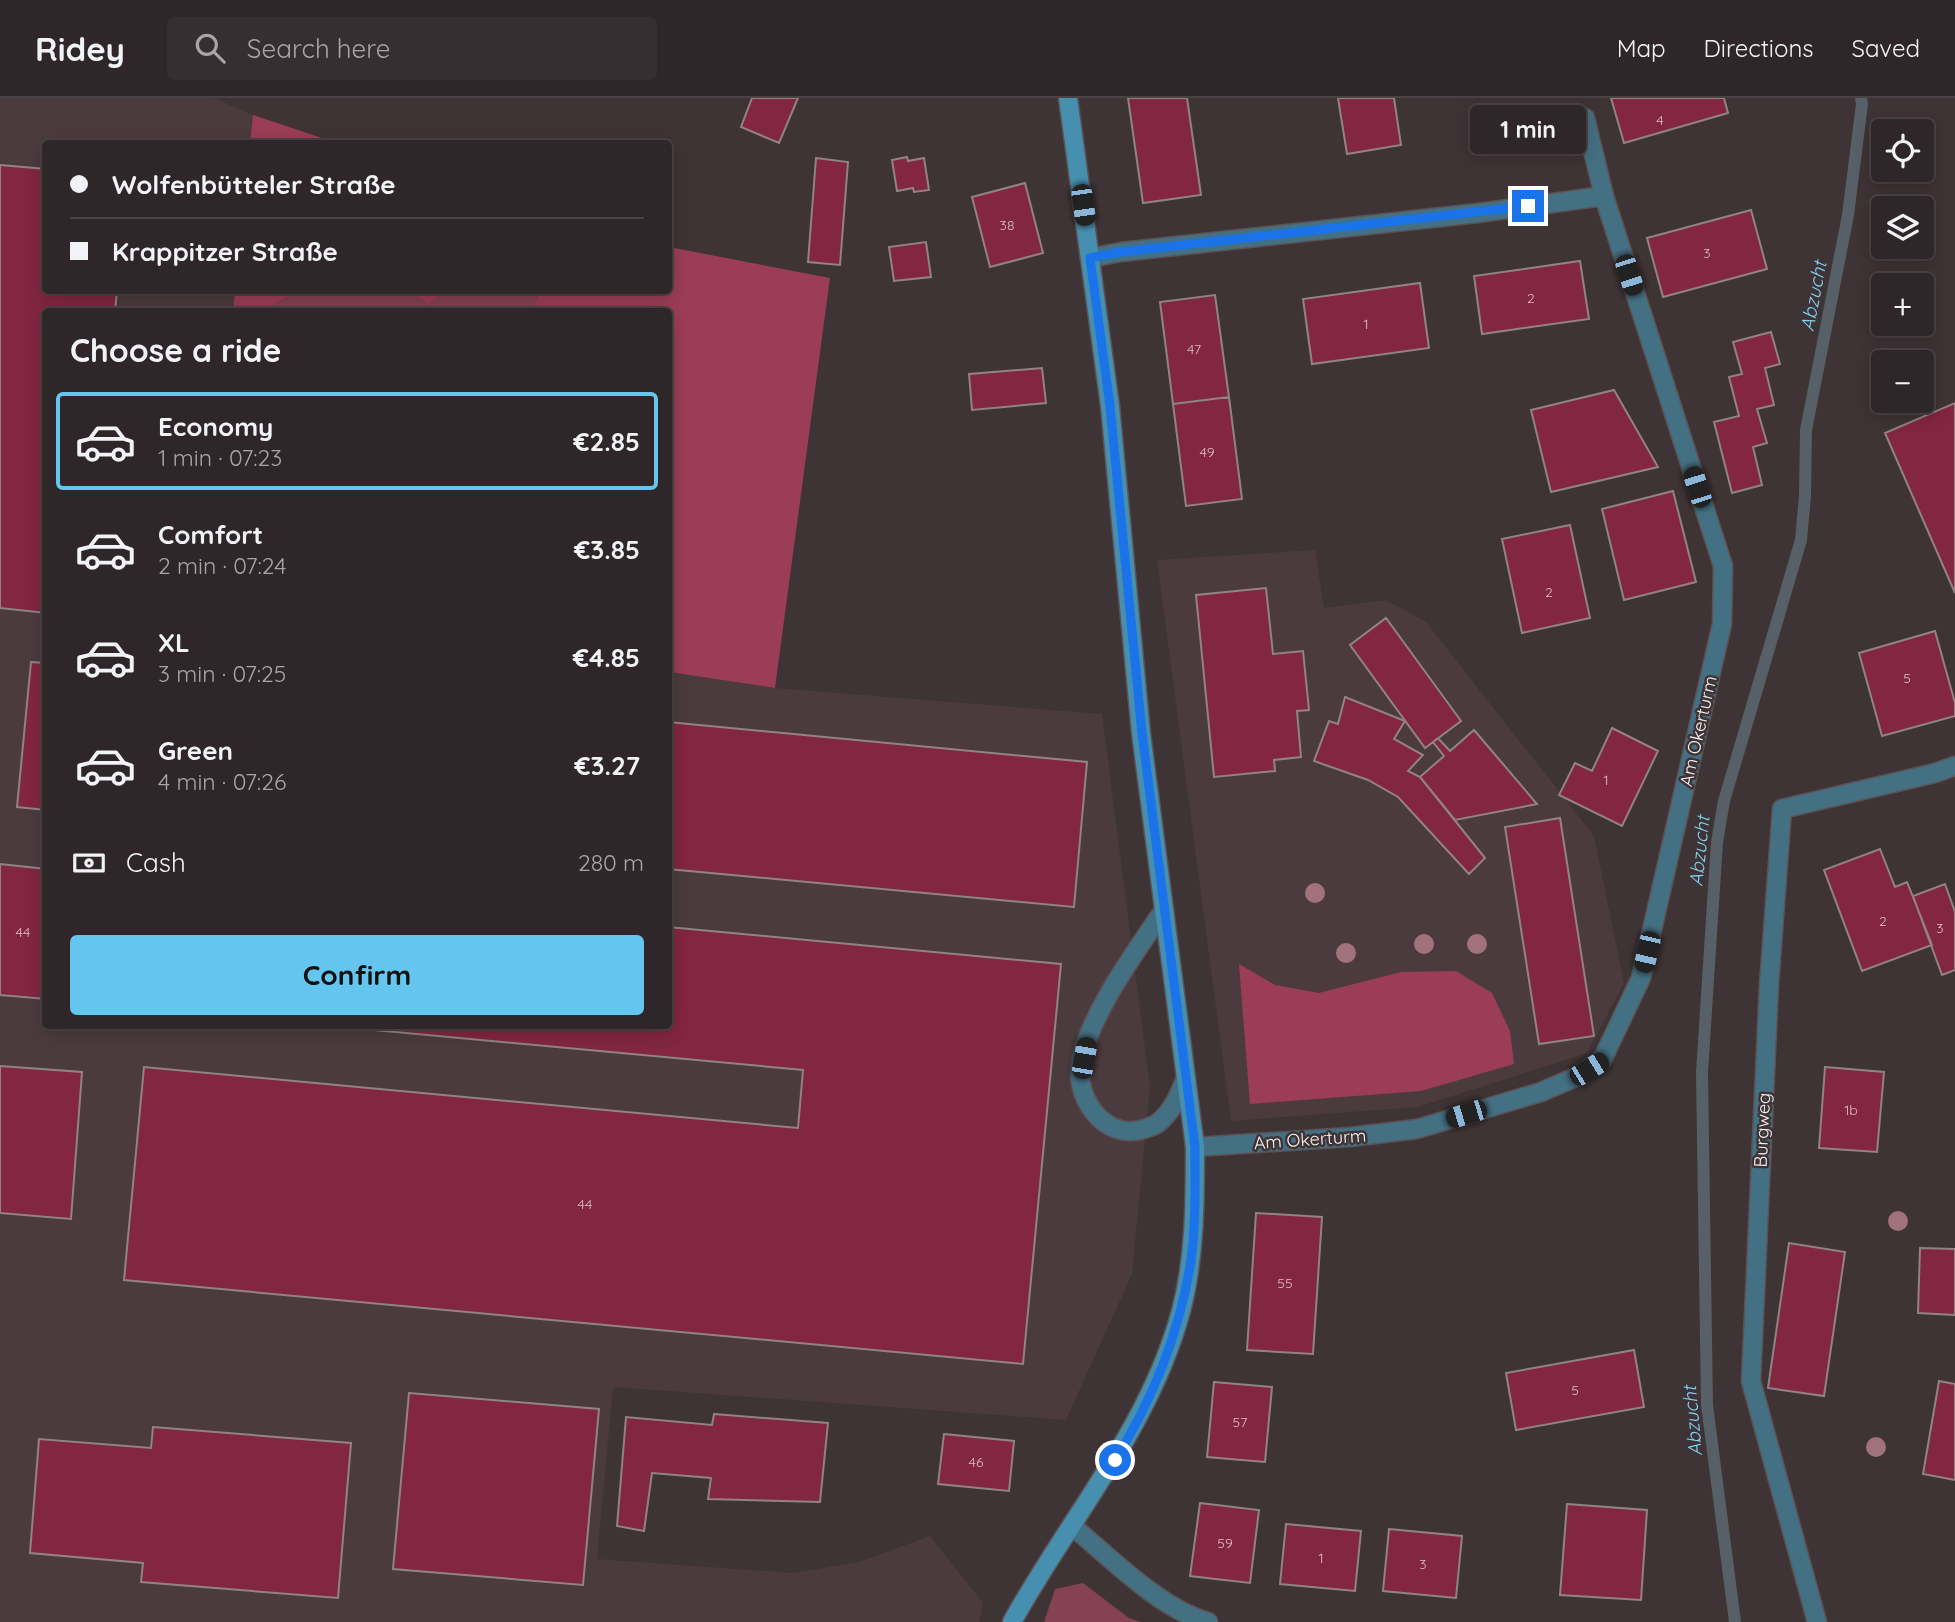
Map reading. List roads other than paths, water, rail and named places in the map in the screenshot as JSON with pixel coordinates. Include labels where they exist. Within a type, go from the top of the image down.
[{"type":"main road","points":[[1012,1622],[1129,1437],[1150,1396],[1167,1355],[1181,1309],[1191,1259],[1195,1206],[1195,1147],[1140,720],[1110,406],[1068,98]]},
{"type":"street","name":"Am Okerturm","points":[[1195,1147],[1350,1137],[1417,1129],[1541,1092],[1576,1077],[1602,1060],[1641,978],[1722,624],[1723,566],[1604,196],[1585,118]]},
{"type":"street","points":[[1090,258],[1121,252],[1478,214],[1604,196]]},
{"type":"street","name":"Burgweg","points":[[1817,1622],[1751,1381],[1769,985],[1782,808],[1955,766]]},
{"type":"street","points":[[1164,910],[1115,984],[1087,1041],[1080,1076],[1090,1109],[1107,1125],[1132,1133],[1157,1125],[1176,1104],[1185,1078]]},
{"type":"street","points":[[1072,1526],[1168,1605],[1192,1618],[1208,1622]]},
{"type":"waterway","name":"Abzucht","points":[[1735,1622],[1707,1405],[1702,1072],[1717,842],[1724,801],[1801,540],[1806,430],[1848,215],[1861,98]]}]
